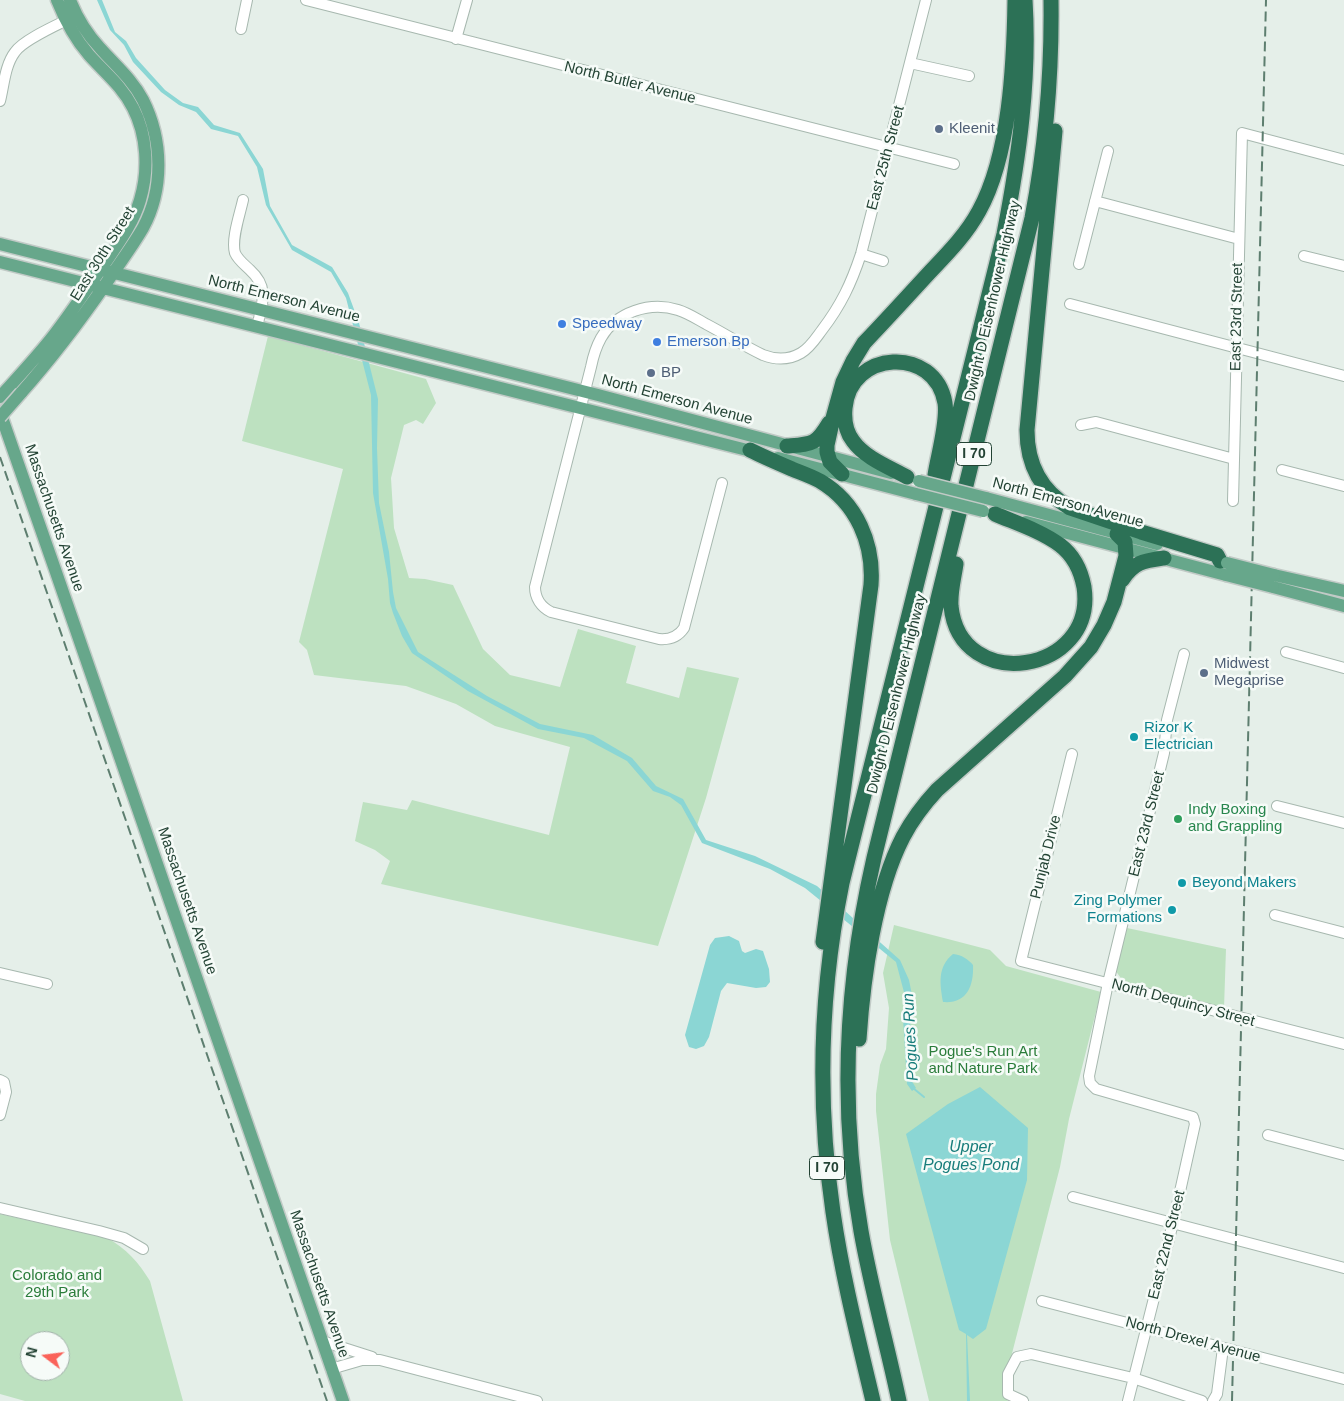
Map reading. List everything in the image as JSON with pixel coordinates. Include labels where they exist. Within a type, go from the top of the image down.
[{"type":"highway","points":[[842,474],[831,464],[827,445],[845,377],[861,347],[957,242],[975,218],[988,192],[1001,150],[1009,95],[1015,0]]},
{"type":"highway","name":"Dwight D Eisenhower Highway","points":[[829,928],[842,883],[1004,234],[1022,120],[1027,36],[1025,0]]},
{"type":"highway","name":"Dwight D Eisenhower Highway","points":[[899,1401],[866,1258],[853,1168],[848,1069],[850,1008],[856,952],[864,902],[1037,194],[1048,113],[1052,27],[1051,0]]},
{"type":"highway","points":[[1052,27],[1056,94],[1055,138],[1027,430],[1030,458],[1036,474],[1046,489],[1060,502],[1070,508],[1216,555],[1224,566]]},
{"type":"highway","points":[[913,479],[860,450],[850,438],[845,419],[847,397],[856,381],[871,368],[891,362],[908,363],[926,372],[937,383],[945,402],[945,418],[915,592]]},
{"type":"highway","points":[[787,446],[806,445],[816,441],[822,436],[833,418]]},
{"type":"highway","points":[[750,450],[814,478],[833,490],[843,499],[859,523],[867,540],[870,555],[871,586],[831,872],[829,928]]},
{"type":"highway","points":[[972,463],[951,593],[951,605],[955,622],[967,643],[982,655],[1005,664],[1028,663],[1042,659],[1055,652],[1073,634],[1084,607],[1083,584],[1074,562],[1060,545],[989,512]]},
{"type":"highway","points":[[853,1168],[859,1028],[868,962],[893,859],[906,832],[921,809],[937,790],[955,772],[1059,682],[1096,639],[1114,602],[1120,583],[1126,548],[1124,539],[1117,534]]},
{"type":"highway","points":[[1120,583],[1128,570],[1135,565],[1146,560],[1164,558]]},
{"type":"highway","name":"I 70","points":[[829,928],[822,956],[824,1133],[831,1199],[841,1258],[873,1401]]},
{"type":"main road","name":"East 30th Street","points":[[0,417],[61,347],[138,235],[150,211],[158,174],[157,148],[148,110],[136,88],[120,68],[71,18],[57,0]]},
{"type":"main road","name":"East 30th Street","points":[[0,397],[49,341],[78,302],[132,222],[140,201],[145,170],[144,141],[136,115],[125,94],[115,81],[89,55],[78,40],[71,18],[70,0]]},
{"type":"main road","name":"North Emerson Avenue","points":[[0,244],[376,339],[750,450],[916,494],[1164,558],[1224,566]]},
{"type":"main road","name":"North Emerson Avenue","points":[[0,262],[381,358],[582,400],[828,456],[1117,534],[1274,581],[1344,606]]},
{"type":"main road","points":[[66,278],[76,291],[78,302]]},
{"type":"main road","name":"Massachusetts Avenue","points":[[0,412],[265,1181],[343,1401]]},
{"type":"main road","name":"North Emerson Avenue","points":[[1274,581],[1344,591]]},
{"type":"street","points":[[241,29],[247,0]]},
{"type":"street","name":"North Butler Avenue","points":[[306,0],[954,164]]},
{"type":"street","points":[[456,38],[466,0]]},
{"type":"street","name":"East 25th Street","points":[[582,400],[594,354],[605,332],[620,318],[644,308],[660,306],[683,312],[770,358],[784,359],[795,356],[809,347],[838,308],[849,288],[889,149],[926,0]]},
{"type":"street","points":[[0,100],[14,52],[27,42],[71,18]]},
{"type":"street","points":[[910,63],[969,76]]},
{"type":"street","name":"East 23rd Street","points":[[1233,501],[1242,133],[1344,160]]},
{"type":"street","points":[[1080,264],[1108,151]]},
{"type":"street","points":[[243,200],[234,239],[234,248],[239,259],[258,278],[262,286],[264,297],[257,327]]},
{"type":"street","points":[[1095,201],[1239,239]]},
{"type":"street","points":[[860,254],[883,261]]},
{"type":"street","points":[[1304,256],[1344,266]]},
{"type":"street","points":[[1070,304],[1344,376]]},
{"type":"street","points":[[582,400],[535,586],[538,601],[546,609],[659,639],[674,638],[681,633],[684,628],[722,483]]},
{"type":"street","points":[[1081,425],[1096,422],[1234,459]]},
{"type":"street","points":[[1282,470],[1344,486]]},
{"type":"street","points":[[1286,652],[1344,668]]},
{"type":"street","name":"East 23rd Street","points":[[1184,654],[1167,720],[1164,753],[1108,983],[1089,1076],[1090,1082],[1096,1089],[1193,1117]]},
{"type":"street","name":"Punjab Drive","points":[[1021,961],[1072,754]]},
{"type":"street","points":[[1277,806],[1344,823]]},
{"type":"street","points":[[1275,915],[1344,934]]},
{"type":"street","name":"North Dequincy Street","points":[[1021,961],[1344,1044]]},
{"type":"street","points":[[0,973],[47,984]]},
{"type":"street","points":[[0,1115],[6,1092],[2,1081]]},
{"type":"street","name":"East 22nd Street","points":[[1128,1401],[1173,1223],[1195,1124],[1193,1117]]},
{"type":"street","points":[[1268,1135],[1344,1155]]},
{"type":"street","points":[[1073,1197],[1344,1268]]},
{"type":"street","points":[[0,1208],[124,1238],[143,1249]]},
{"type":"street","name":"North Drexel Avenue","points":[[1042,1301],[1344,1379]]},
{"type":"street","points":[[322,1341],[380,1360],[537,1401]]},
{"type":"street","points":[[1213,1401],[1216,1394],[1223,1348]]},
{"type":"street","points":[[1021,1400],[1008,1394],[1008,1374],[1017,1357],[1031,1354],[1133,1378],[1202,1401]]},
{"type":"street","points":[[331,1369],[362,1360],[380,1360]]},
{"type":"green space","points":[[268,336],[426,379],[436,403],[423,424],[416,420],[404,425],[391,478],[394,528],[409,578],[425,579],[453,585],[483,649],[510,675],[560,687],[578,629],[636,646],[626,683],[679,698],[687,667],[739,678],[706,798],[658,946],[381,884],[390,861],[375,850],[355,841],[363,802],[407,810],[412,800],[549,835],[570,747],[495,726],[456,704],[406,686],[314,675],[307,650],[299,642],[343,469],[242,441]]},
{"type":"green space","name":"Pogue's Run Art and Nature Park","points":[[894,925],[990,950],[1006,966],[1101,992],[1069,1119],[1060,1167],[1008,1369],[1005,1397],[1008,1401],[929,1401],[890,1240],[876,1111],[876,1094],[880,1065],[886,1049],[889,1008],[883,973]]},
{"type":"green space","points":[[1127,928],[1226,949],[1224,1008],[1123,981],[1115,970]]},
{"type":"green space","name":"Colorado and 29th Park","points":[[0,1214],[107,1238],[126,1251],[137,1262],[150,1281],[183,1401],[25,1401],[0,1394]]},
{"type":"water","points":[[97,0],[102,0],[115,32],[126,41],[136,58],[165,90],[183,103],[198,107],[214,125],[240,133],[263,169],[270,206],[292,245],[332,267],[348,293],[359,323],[378,399],[379,503],[389,552],[396,608],[418,652],[487,696],[540,724],[593,735],[632,758],[656,786],[683,799],[706,840],[755,856],[817,886],[900,960],[909,980],[912,995],[909,1049],[910,1078],[916,1088],[912,1091],[907,1084],[903,1018],[905,996],[896,962],[805,888],[770,869],[702,843],[681,805],[670,797],[653,791],[627,761],[584,738],[538,729],[468,691],[412,653],[402,636],[390,603],[388,579],[373,493],[371,395],[346,298],[331,272],[292,250],[266,205],[257,167],[238,136],[211,129],[196,112],[179,105],[161,92],[133,62],[124,45],[110,30]]},
{"type":"water","points":[[729,936],[739,941],[742,951],[745,953],[756,949],[763,951],[769,969],[770,982],[766,987],[756,988],[727,983],[721,991],[709,1037],[704,1046],[696,1049],[689,1047],[685,1035],[710,945],[715,938]]},
{"type":"water","points":[[953,954],[959,955],[973,965],[972,980],[967,993],[963,997],[951,1002],[943,1002],[942,970],[944,964]]},
{"type":"water","name":"Upper Pogues Pond","points":[[980,1087],[1028,1128],[1027,1180],[986,1329],[973,1339],[967,1335],[970,1401],[967,1401],[966,1334],[959,1330],[906,1134],[948,1104]]},
{"type":"waterway","name":"Pogues Run","points":[[913,1088],[924,1097]]},
{"type":"railway","points":[[1232,1401],[1266,0]]},
{"type":"railway","points":[[0,457],[327,1401]]},
{"type":"place","name":"Kleenit","points":[[939,129]]},
{"type":"place","name":"Speedway","points":[[562,324]]},
{"type":"place","name":"Emerson Bp","points":[[657,342]]},
{"type":"place","name":"BP","points":[[651,373]]},
{"type":"place","name":"Midwest Megaprise","points":[[1204,673]]},
{"type":"place","name":"Rizor K Electrician","points":[[1134,737]]},
{"type":"place","name":"Indy Boxing and Grappling","points":[[1178,819]]},
{"type":"place","name":"Beyond Makers","points":[[1182,883]]},
{"type":"place","name":"Zing Polymer Formations","points":[[1172,910]]}]
